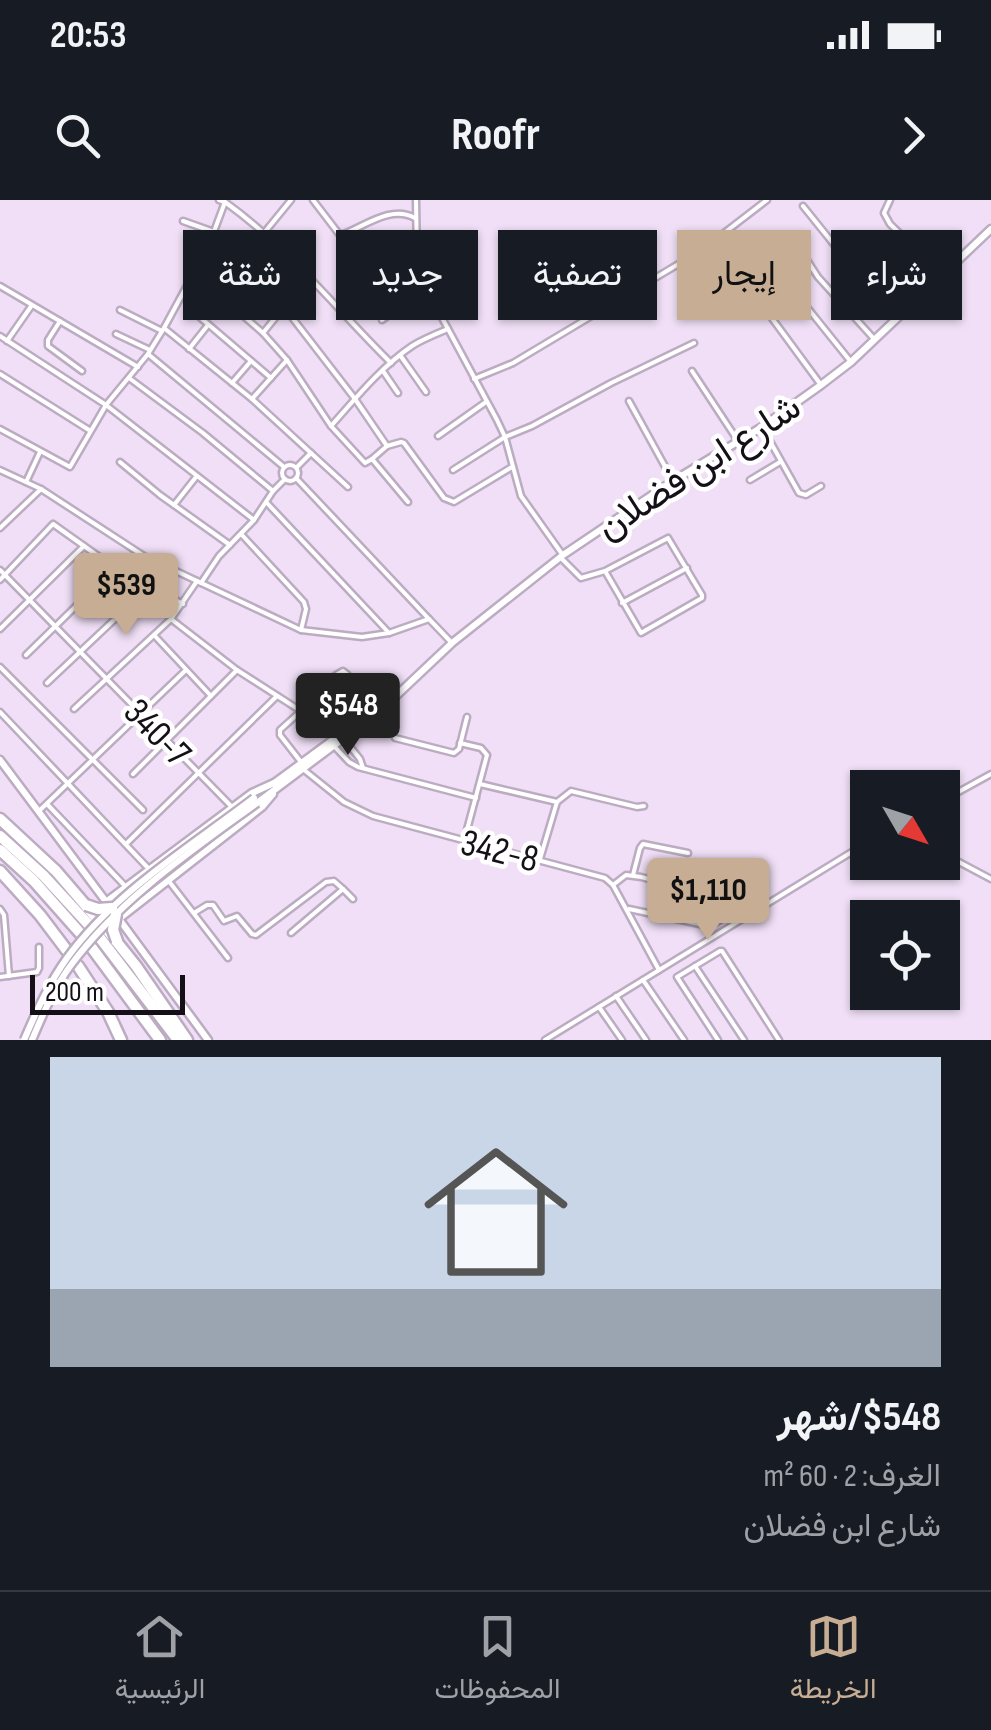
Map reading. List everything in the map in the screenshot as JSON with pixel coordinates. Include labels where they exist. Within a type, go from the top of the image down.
[{"type":"highway","points":[[0,820],[86,904],[113,911],[116,941],[187,1040]]},
{"type":"highway","points":[[0,836],[43,875],[94,932],[178,1040]]},
{"type":"highway","points":[[0,850],[94,932],[116,941]]},
{"type":"highway","points":[[0,872],[68,952]]},
{"type":"highway","points":[[86,904],[94,932],[160,1040]]},
{"type":"highway","points":[[78,966],[121,1040]]},
{"type":"street","points":[[266,230],[291,200]]},
{"type":"street","points":[[313,200],[338,234],[396,212],[415,218]]},
{"type":"street","points":[[416,200],[416,230]]},
{"type":"street","points":[[474,379],[513,362],[702,250],[767,200]]},
{"type":"street","points":[[890,200],[884,210],[896,230]]},
{"type":"street","points":[[215,230],[222,201],[260,230]]},
{"type":"street","points":[[803,206],[831,241]]},
{"type":"street","points":[[183,220],[209,230]]},
{"type":"street","name":"شارع ابن فضلان","points":[[962,258],[991,228]]},
{"type":"street","points":[[811,266],[875,340]]},
{"type":"street","points":[[316,283],[391,363]]},
{"type":"street","points":[[0,286],[138,367]]},
{"type":"street","points":[[0,429],[70,468],[106,405],[149,352],[183,292]]},
{"type":"street","points":[[7,341],[32,304]]},
{"type":"street","points":[[120,310],[163,330],[189,348],[252,399],[348,487]]},
{"type":"street","points":[[811,312],[851,362]]},
{"type":"street","points":[[203,320],[271,378]]},
{"type":"street","points":[[248,320],[287,360],[332,426],[365,463],[387,446],[404,443],[450,502],[460,500],[512,467]]},
{"type":"street","points":[[263,333],[274,320]]},
{"type":"street","points":[[294,320],[387,446]]},
{"type":"street","points":[[443,320],[505,438],[521,496],[580,578],[605,571],[668,538],[702,598],[641,632],[605,571]]},
{"type":"street","points":[[773,320],[821,385]]},
{"type":"street","name":"شارع ابن فضلان","points":[[302,766],[384,708],[452,643],[561,556],[762,427],[851,362],[896,320]]},
{"type":"street","points":[[60,321],[48,346],[82,371]]},
{"type":"street","points":[[189,348],[208,324]]},
{"type":"street","points":[[332,426],[400,355],[448,329]]},
{"type":"street","points":[[116,334],[149,352],[284,468]]},
{"type":"street","points":[[0,336],[106,405],[254,520]]},
{"type":"street","points":[[452,470],[505,438],[694,344]]},
{"type":"street","points":[[400,355],[426,392]]},
{"type":"street","points":[[252,399],[287,360]]},
{"type":"street","points":[[232,383],[252,361]]},
{"type":"street","points":[[383,370],[398,393]]},
{"type":"street","points":[[692,371],[738,441]]},
{"type":"street","points":[[0,374],[91,431]]},
{"type":"street","points":[[129,378],[273,491]]},
{"type":"street","points":[[629,401],[673,481]]},
{"type":"street","points":[[438,436],[486,402]]},
{"type":"street","points":[[762,427],[802,495],[821,486]]},
{"type":"street","points":[[26,482],[40,452]]},
{"type":"street","points":[[296,468],[312,453]]},
{"type":"street","points":[[372,459],[408,502]]},
{"type":"street","points":[[120,462],[230,545]]},
{"type":"street","points":[[750,480],[780,462]]},
{"type":"street","points":[[284,468],[296,468],[296,478]]},
{"type":"street","points":[[284,468],[285,479]]},
{"type":"street","points":[[1,471],[41,489],[144,556],[301,630],[362,637],[389,633],[430,619]]},
{"type":"street","points":[[174,505],[197,476]]},
{"type":"street","points":[[285,479],[296,478]]},
{"type":"street","points":[[296,478],[452,643]]},
{"type":"street","points":[[74,709],[171,619],[285,479]]},
{"type":"street","points":[[0,528],[41,489]]},
{"type":"street","points":[[267,503],[389,633]]},
{"type":"street","points":[[2,575],[53,524],[116,568],[183,604]]},
{"type":"street","points":[[241,534],[305,604],[301,630]]},
{"type":"street","points":[[0,630],[84,546]]},
{"type":"street","points":[[26,655],[116,568]]},
{"type":"street","points":[[622,602],[687,568]]},
{"type":"street","name":"340-7","points":[[2,575],[232,808]]},
{"type":"street","points":[[47,683],[150,586]]},
{"type":"street","points":[[171,619],[237,670],[301,710]]},
{"type":"street","points":[[154,635],[210,696]]},
{"type":"street","points":[[0,667],[143,810]]},
{"type":"street","points":[[38,812],[186,670]]},
{"type":"street","points":[[133,774],[237,670]]},
{"type":"street","points":[[302,766],[279,732],[336,675],[343,671],[350,678],[371,710]]},
{"type":"street","name":"شارع ابن فضلان","points":[[113,911],[396,694]]},
{"type":"street","points":[[126,844],[277,696]]},
{"type":"street","points":[[0,712],[150,870]]},
{"type":"street","points":[[395,738],[454,753],[459,749],[467,716]]},
{"type":"street","points":[[343,739],[363,768]]},
{"type":"street","points":[[460,743],[480,748],[487,755],[464,840]]},
{"type":"street","points":[[334,746],[349,762],[363,768],[476,798]]},
{"type":"street","points":[[0,760],[208,1040]]},
{"type":"street","name":"342-8","points":[[302,766],[344,802],[362,811],[606,878],[614,885]]},
{"type":"street","points":[[960,791],[991,774]]},
{"type":"street","points":[[480,784],[556,802]]},
{"type":"street","points":[[113,911],[168,880],[262,806],[276,786]]},
{"type":"street","points":[[28,1040],[62,967],[113,911],[126,887],[257,790],[276,786]]},
{"type":"street","points":[[540,859],[556,802],[574,790],[644,806]]},
{"type":"street","points":[[47,804],[126,887]]},
{"type":"street","points":[[633,875],[643,844],[688,853]]},
{"type":"street","points":[[545,1040],[850,853]]},
{"type":"street","points":[[960,863],[991,879]]},
{"type":"street","points":[[626,908],[705,926],[723,916],[721,903],[715,896],[633,875],[614,885],[626,908],[659,970]]},
{"type":"street","points":[[168,880],[228,958]]},
{"type":"street","points":[[194,913],[212,905],[224,920],[237,916],[256,935],[326,882],[334,881],[353,899]]},
{"type":"street","points":[[292,933],[343,889]]},
{"type":"street","points":[[0,909],[4,915],[9,976]]},
{"type":"street","points":[[0,978],[37,972],[39,947]]},
{"type":"street","points":[[718,1040],[677,977],[722,952],[779,1040]]},
{"type":"street","points":[[695,966],[744,1040]]},
{"type":"street","points":[[644,980],[684,1040]]},
{"type":"street","points":[[616,996],[646,1040]]},
{"type":"street","points":[[600,1006],[622,1040]]}]
